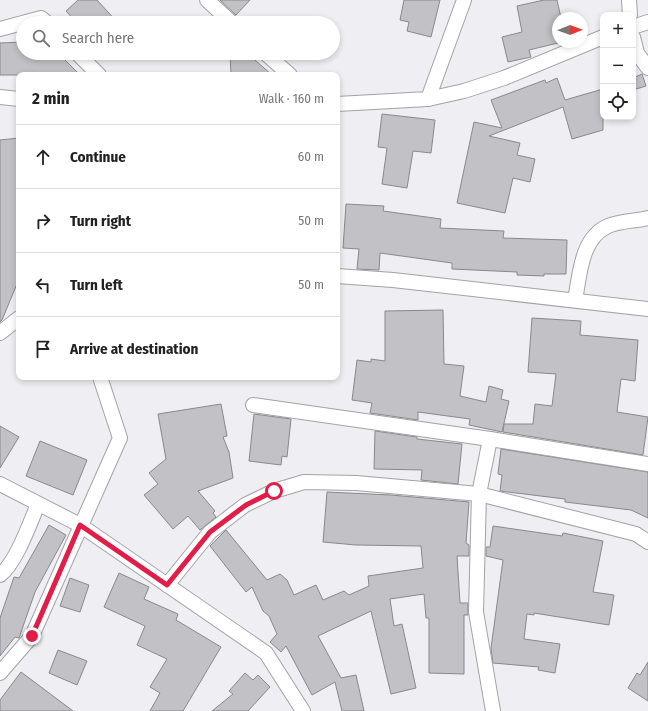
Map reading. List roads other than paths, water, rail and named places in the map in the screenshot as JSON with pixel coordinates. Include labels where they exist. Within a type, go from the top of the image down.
[{"type":"street","points":[[207,0],[224,16]]},
{"type":"street","points":[[428,99],[464,0]]},
{"type":"street","points":[[629,0],[630,12]]},
{"type":"street","points":[[636,26],[648,22]]},
{"type":"street","points":[[0,29],[16,25]]},
{"type":"street","points":[[340,104],[428,99],[464,91],[504,78],[600,38]]},
{"type":"street","points":[[636,48],[637,53],[648,68]]},
{"type":"street","points":[[84,60],[96,72]]},
{"type":"street","points":[[273,60],[287,72]]},
{"type":"street","points":[[0,97],[16,99]]},
{"type":"street","points":[[575,300],[584,252],[594,237],[608,226],[648,218]]},
{"type":"street","points":[[340,276],[648,308]]},
{"type":"street","points":[[0,333],[16,320]]},
{"type":"street","points":[[0,673],[32,636],[80,525],[120,438],[101,380]]},
{"type":"street","points":[[253,405],[490,439],[648,464]]},
{"type":"street","points":[[490,439],[479,494],[476,612],[492,711]]},
{"type":"street","points":[[167,585],[210,532],[246,505],[281,489],[304,482],[356,483],[479,494],[636,534],[648,542]]},
{"type":"street","points":[[0,484],[80,525],[266,653],[303,711]]},
{"type":"street","points":[[0,574],[5,571],[22,541],[38,504]]}]
